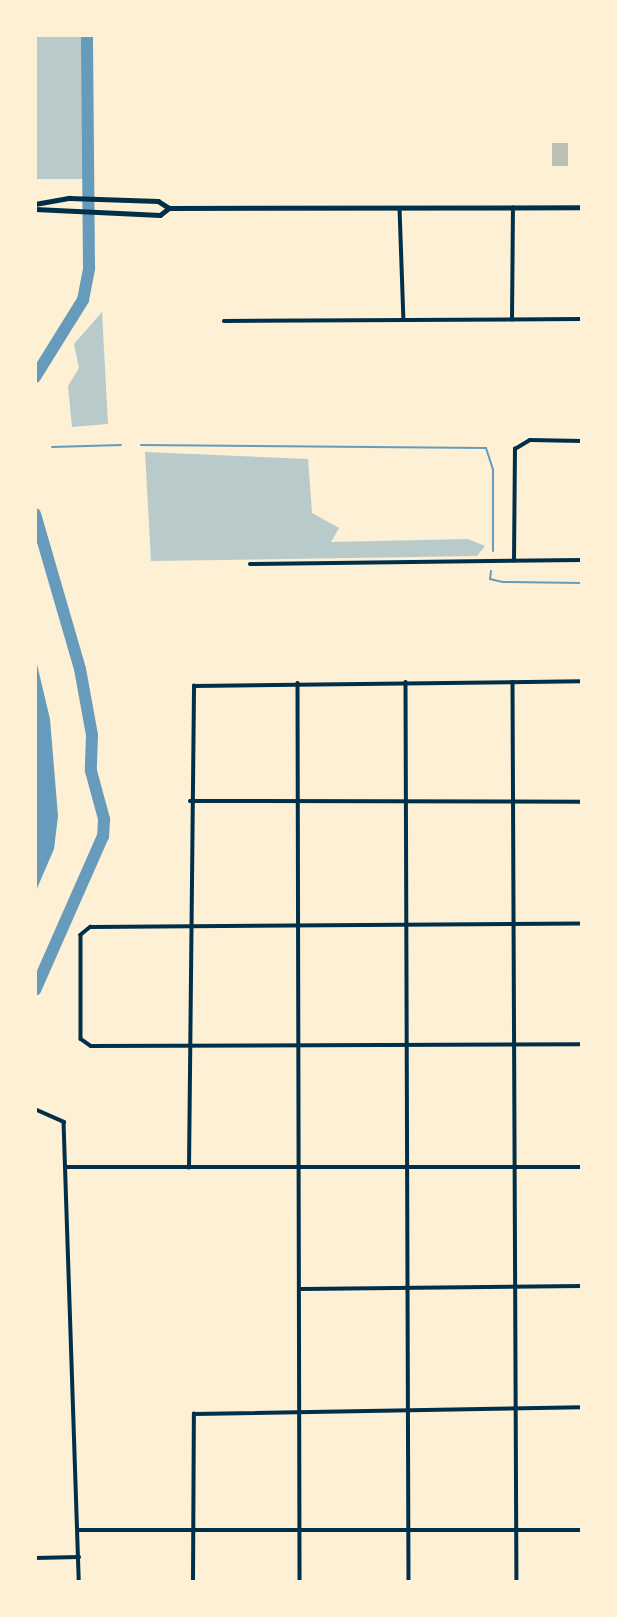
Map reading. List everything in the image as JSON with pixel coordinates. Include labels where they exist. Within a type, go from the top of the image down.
[{"type":"main road","points":[[35,206],[69,198],[159,201],[169,208],[582,207]]},
{"type":"main road","points":[[35,206],[72,214],[102,215],[160,215],[169,208]]},
{"type":"street","points":[[400,208],[404,320]]},
{"type":"street","points":[[512,320],[513,208]]},
{"type":"street","points":[[224,321],[582,319]]},
{"type":"street","points":[[514,561],[515,449],[530,440],[582,441]]},
{"type":"street","points":[[250,564],[582,560]]},
{"type":"street","points":[[189,1168],[192,692],[201,682],[582,681]]},
{"type":"street","points":[[406,682],[409,1582]]},
{"type":"street","points":[[513,682],[517,1582]]},
{"type":"street","points":[[298,683],[300,1582]]},
{"type":"street","points":[[190,801],[582,802]]},
{"type":"street","points":[[582,923],[91,927],[81,935],[81,1039],[91,1046],[191,1048],[582,1044]]},
{"type":"street","points":[[35,1109],[64,1122],[79,1582]]},
{"type":"street","points":[[66,1167],[582,1167]]},
{"type":"street","points":[[301,1289],[582,1286]]},
{"type":"street","points":[[192,1582],[194,1414],[409,1407],[582,1407]]},
{"type":"street","points":[[78,1530],[582,1530]]},
{"type":"street","points":[[35,1558],[79,1557]]},
{"type":"shaded area","points":[[35,35],[86,35],[86,179],[35,179]]},
{"type":"shaded area","points":[[102,312],[108,424],[72,427],[68,386],[79,368],[74,344]]},
{"type":"shaded area","points":[[145,452],[308,459],[312,513],[339,528],[331,542],[468,539],[485,546],[477,556],[151,561]]},
{"type":"water","points":[[35,656],[50,719],[58,816],[54,849],[35,893]]},
{"type":"building","points":[[552,143],[568,143],[568,166],[552,166]]},
{"type":"waterway","points":[[35,377],[83,300],[89,268],[87,35]]},
{"type":"waterway","points":[[52,447],[121,445]]},
{"type":"waterway","points":[[141,445],[486,448],[493,469],[493,551]]},
{"type":"waterway","points":[[35,514],[80,669],[92,735],[91,771],[104,819],[103,836],[35,990]]},
{"type":"waterway","points":[[491,571],[490,579],[503,582],[582,583]]}]
